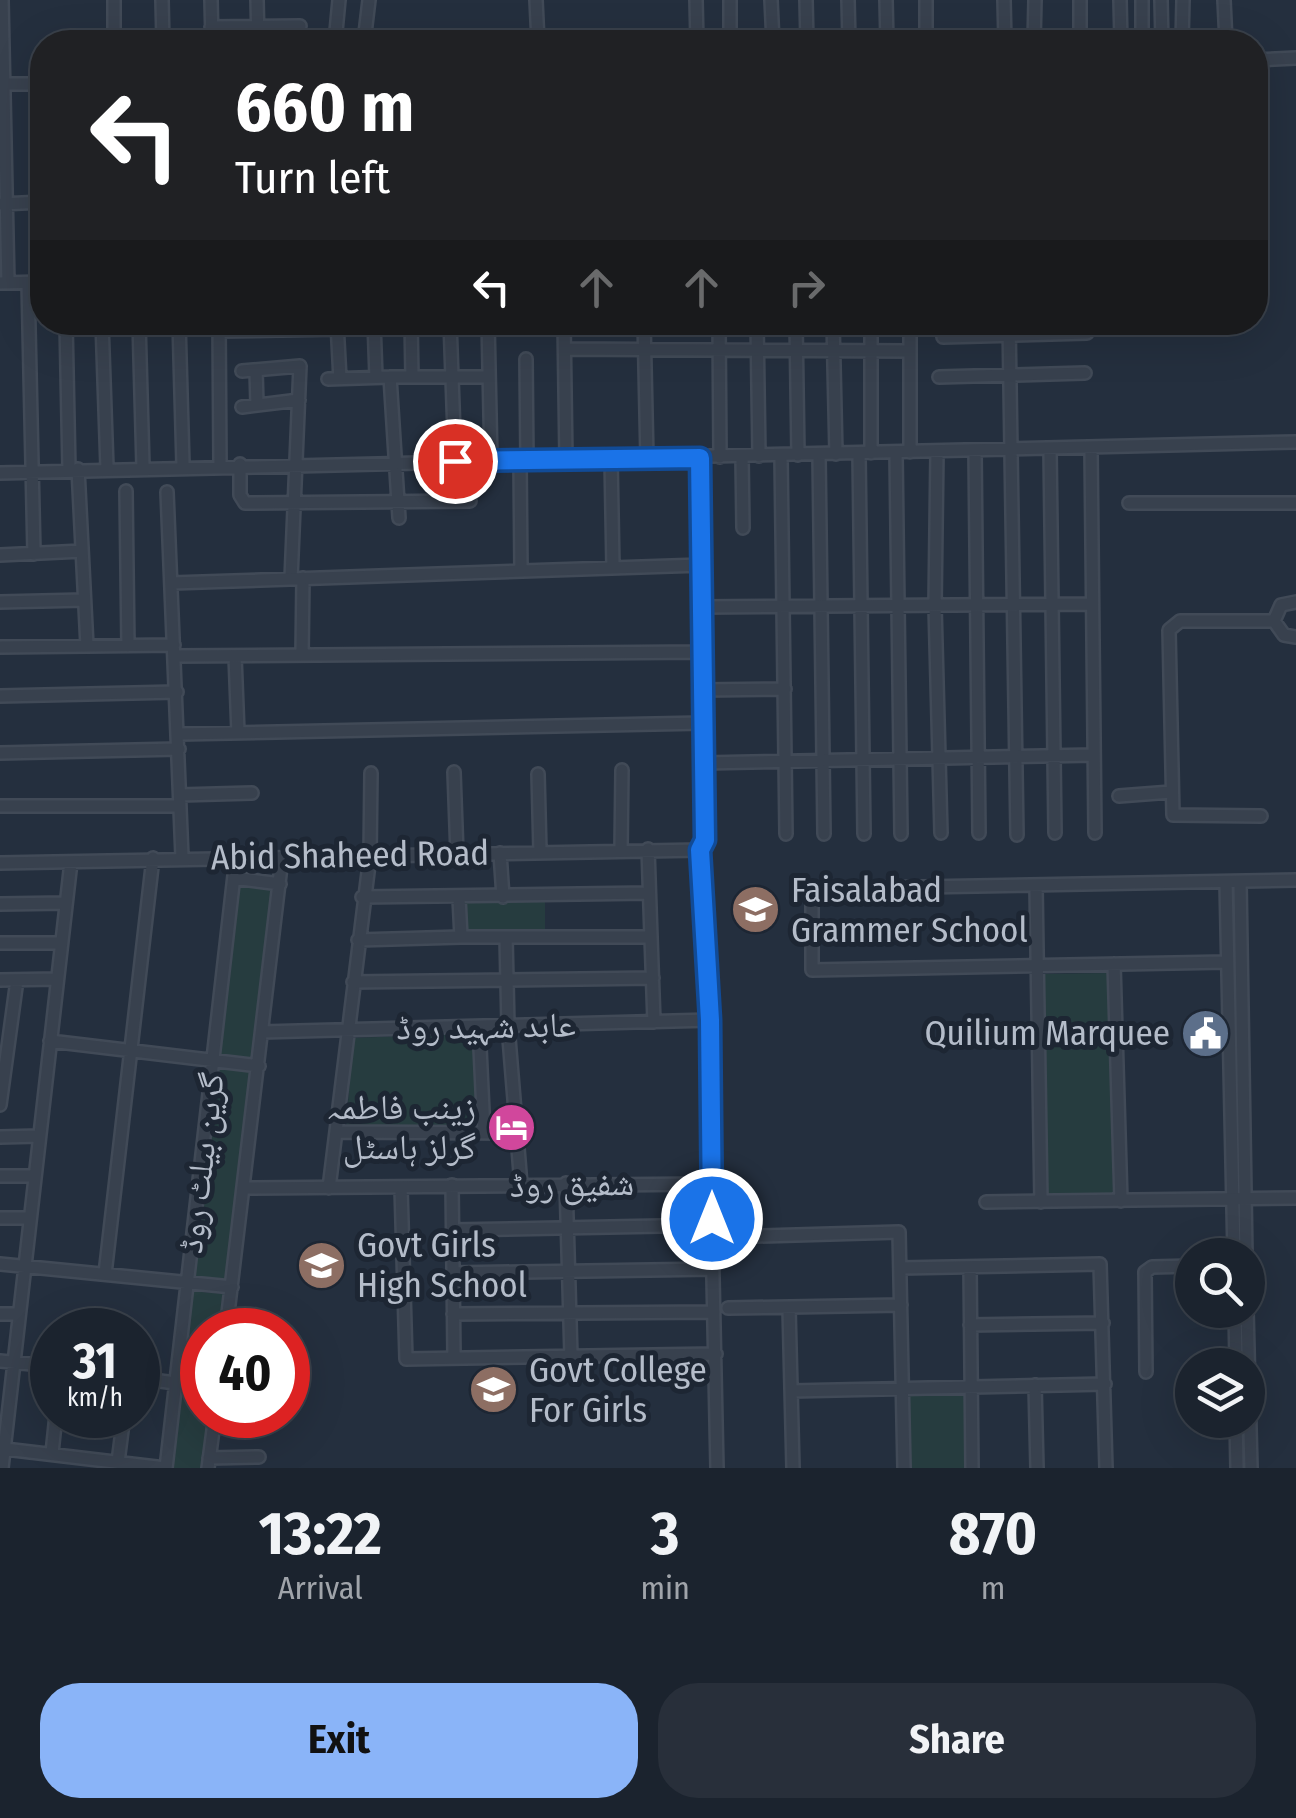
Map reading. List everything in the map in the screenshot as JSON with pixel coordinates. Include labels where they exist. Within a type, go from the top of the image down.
[{"type":"street","points":[[2,0],[4,283],[28,283],[34,554]]},
{"type":"street","points":[[114,0],[114,30]]},
{"type":"street","points":[[162,0],[162,30]]},
{"type":"street","points":[[211,0],[212,27],[300,26]]},
{"type":"street","points":[[257,0],[257,30]]},
{"type":"street","points":[[336,30],[339,0]]},
{"type":"street","points":[[365,30],[369,0]]},
{"type":"street","points":[[536,0],[537,30]]},
{"type":"street","points":[[696,0],[697,30]]},
{"type":"street","points":[[730,0],[730,30]]},
{"type":"street","points":[[771,0],[772,30]]},
{"type":"street","points":[[806,0],[806,30]]},
{"type":"street","points":[[848,0],[849,30]]},
{"type":"street","points":[[886,0],[887,30]]},
{"type":"street","points":[[926,0],[926,30]]},
{"type":"street","points":[[1004,0],[1004,30]]},
{"type":"street","points":[[1034,30],[1035,0]]},
{"type":"street","points":[[1080,0],[1080,30]]},
{"type":"street","points":[[1120,0],[1121,30]]},
{"type":"street","points":[[1142,0],[1142,30]]},
{"type":"street","points":[[1162,0],[1162,30]]},
{"type":"street","points":[[1182,30],[1183,0]]},
{"type":"street","points":[[1224,0],[1225,30]]},
{"type":"street","points":[[1268,59],[1296,58]]},
{"type":"street","points":[[2,84],[30,84]]},
{"type":"street","points":[[3,204],[30,203]]},
{"type":"street","points":[[67,335],[87,646]]},
{"type":"street","points":[[102,335],[107,468]]},
{"type":"street","points":[[139,335],[143,466]]},
{"type":"street","points":[[180,335],[182,466]]},
{"type":"street","points":[[220,335],[220,465]]},
{"type":"street","points":[[336,335],[334,379],[489,377]]},
{"type":"street","points":[[376,335],[397,460],[399,518]]},
{"type":"street","points":[[411,335],[412,377]]},
{"type":"street","points":[[450,335],[455,461]]},
{"type":"street","points":[[488,335],[491,462]]},
{"type":"street","points":[[564,335],[566,460]]},
{"type":"street","points":[[644,335],[647,459]]},
{"type":"street","points":[[719,335],[720,457]]},
{"type":"street","points":[[758,335],[759,456]]},
{"type":"street","points":[[796,335],[798,455]]},
{"type":"street","points":[[834,335],[836,454]]},
{"type":"street","points":[[864,834],[861,606],[871,335]]},
{"type":"street","points":[[900,834],[898,606],[910,335]]},
{"type":"street","points":[[943,337],[958,335]]},
{"type":"street","points":[[1009,335],[1018,835]]},
{"type":"street","points":[[565,349],[910,351]]},
{"type":"street","points":[[521,571],[526,359]]},
{"type":"street","points":[[257,405],[249,371],[300,366],[295,502],[302,655]]},
{"type":"street","points":[[939,377],[1085,373]]},
{"type":"street","points":[[242,406],[298,400]]},
{"type":"street","points":[[0,472],[1296,442]]},
{"type":"street","points":[[1050,448],[1054,832]]},
{"type":"street","points":[[1091,448],[1095,832]]},
{"type":"street","points":[[975,450],[979,833]]},
{"type":"street","points":[[937,452],[936,606],[942,833]]},
{"type":"street","points":[[820,455],[824,834]]},
{"type":"street","points":[[742,456],[743,528]]},
{"type":"street","points":[[782,456],[786,834]]},
{"type":"street","points":[[700,458],[705,840],[700,850],[710,1020],[716,1468]]},
{"type":"street","points":[[611,459],[613,568]]},
{"type":"street","points":[[240,464],[240,496],[245,503],[470,501]]},
{"type":"street","points":[[126,491],[128,646]]},
{"type":"street","points":[[167,492],[182,857]]},
{"type":"street","points":[[1128,504],[1296,503]]},
{"type":"street","points":[[0,555],[82,551]]},
{"type":"street","points":[[172,583],[701,565]]},
{"type":"street","points":[[0,602],[84,600]]},
{"type":"street","points":[[1274,621],[1281,605],[1296,602]]},
{"type":"street","points":[[701,607],[1092,604]]},
{"type":"street","points":[[1261,816],[1177,818],[1170,809],[1169,630],[1180,621],[1274,621]]},
{"type":"street","points":[[1274,621],[1284,635],[1296,636]]},
{"type":"street","points":[[0,647],[128,646],[235,656],[702,652]]},
{"type":"street","points":[[235,656],[238,732]]},
{"type":"street","points":[[702,690],[784,689]]},
{"type":"street","points":[[0,696],[177,692]]},
{"type":"street","points":[[179,734],[703,723]]},
{"type":"street","points":[[0,752],[179,749]]},
{"type":"street","points":[[704,762],[1094,756]]},
{"type":"street","points":[[621,850],[622,770]]},
{"type":"street","points":[[329,1188],[370,856],[371,772]]},
{"type":"street","points":[[454,772],[457,854]]},
{"type":"street","points":[[538,774],[540,852]]},
{"type":"street","points":[[1119,796],[1171,792]]},
{"type":"street","points":[[0,806],[252,794]]},
{"type":"street","points":[[648,850],[654,1022]]},
{"type":"street","name":"Abid Shaheed Road","points":[[0,863],[700,850]]},
{"type":"street","points":[[500,853],[502,897]]},
{"type":"street","points":[[105,1274],[153,858]]},
{"type":"street","name":"گرین بیلٹ روڈ","points":[[166,1468],[236,858]]},
{"type":"street","name":"گرین بیلٹ روڈ","points":[[229,1308],[282,858]]},
{"type":"street","points":[[2,1468],[7,1360],[18,1314],[71,862]]},
{"type":"street","points":[[234,878],[280,884]]},
{"type":"street","points":[[1226,962],[812,970],[812,889],[1296,880]]},
{"type":"street","points":[[1233,882],[1226,962],[1244,1238]]},
{"type":"street","points":[[1233,882],[1239,1200],[1236,1238]]},
{"type":"street","points":[[1036,886],[1041,1202]]},
{"type":"street","points":[[362,897],[649,893]]},
{"type":"street","points":[[459,898],[461,938]]},
{"type":"street","points":[[0,904],[66,902]]},
{"type":"street","points":[[506,937],[505,980],[521,1184]]},
{"type":"street","points":[[358,940],[651,937]]},
{"type":"street","points":[[0,943],[62,942]]},
{"type":"street","points":[[1114,964],[1122,1201]]},
{"type":"street","points":[[354,982],[652,978]]},
{"type":"street","points":[[0,980],[57,979]]},
{"type":"street","points":[[0,1105],[17,980]]},
{"type":"street","name":"عابد شہید روڈ","points":[[262,1032],[710,1020]]},
{"type":"street","points":[[478,1027],[484,1132]]},
{"type":"street","points":[[50,1041],[259,1066]]},
{"type":"street","points":[[337,1132],[517,1133]]},
{"type":"street","points":[[0,1137],[39,1136]]},
{"type":"street","points":[[0,1176],[34,1176]]},
{"type":"street","points":[[566,1184],[571,1356]]},
{"type":"street","name":"شفیق روڈ","points":[[245,1188],[712,1184]]},
{"type":"street","points":[[452,1186],[454,1356]]},
{"type":"street","points":[[400,1188],[406,1359],[716,1354]]},
{"type":"street","points":[[986,1202],[1296,1198]]},
{"type":"street","points":[[0,1218],[29,1218]]},
{"type":"street","points":[[452,1230],[712,1225]]},
{"type":"street","points":[[724,1237],[899,1232],[904,1468]]},
{"type":"street","points":[[900,1268],[1097,1262],[1102,1268],[1106,1468]]},
{"type":"street","points":[[0,1264],[232,1288]]},
{"type":"street","points":[[1146,1372],[1145,1272],[1152,1267],[1175,1266]]},
{"type":"street","points":[[970,1267],[972,1468]]},
{"type":"street","points":[[452,1272],[713,1269]]},
{"type":"street","points":[[728,1308],[901,1305]]},
{"type":"street","points":[[789,1308],[793,1468]]},
{"type":"street","points":[[453,1314],[714,1312]]},
{"type":"street","points":[[0,1314],[18,1314]]},
{"type":"street","points":[[970,1325],[1103,1323]]},
{"type":"street","points":[[1248,1328],[1250,1468]]},
{"type":"street","points":[[160,1381],[175,1383]]},
{"type":"street","points":[[792,1391],[1105,1384]]},
{"type":"street","points":[[1035,1385],[1037,1468]]},
{"type":"street","points":[[52,1453],[54,1438]]},
{"type":"street","points":[[118,1462],[121,1438]]},
{"type":"street","points":[[211,1438],[208,1463],[259,1457]]},
{"type":"street","points":[[1236,1438],[1237,1468]]},
{"type":"street","points":[[4,1448],[166,1468]]},
{"type":"green space","points":[[238,885],[273,888],[253,1061],[216,1057]]},
{"type":"green space","points":[[463,902],[545,902],[545,932],[464,934]]},
{"type":"green space","points":[[1109,973],[1113,1194],[1045,1194],[1041,974]]},
{"type":"green space","points":[[475,1033],[480,1130],[346,1129],[353,1038]]},
{"type":"green space","points":[[217,1065],[252,1070],[229,1282],[194,1280]]},
{"type":"green space","points":[[189,1291],[227,1294],[225,1308],[187,1308]]},
{"type":"green space","points":[[180,1380],[180,1438],[206,1438],[203,1468],[171,1468]]},
{"type":"green space","points":[[967,1391],[968,1468],[911,1468],[909,1393]]},
{"type":"place","name":"Faisalabad Grammer School","points":[[756,910]]},
{"type":"place","name":"Quilium Marquee","points":[[1205,1033]]},
{"type":"place","name":"زینب فاطمہ گرلز ہاسٹل","points":[[511,1127]]},
{"type":"place","name":"Govt Girls High School","points":[[322,1265]]},
{"type":"place","name":"Govt College For Girls","points":[[494,1390]]},
{"type":"route","points":[[455,461],[700,458],[705,840],[700,850],[710,1020],[712,1219]]}]
